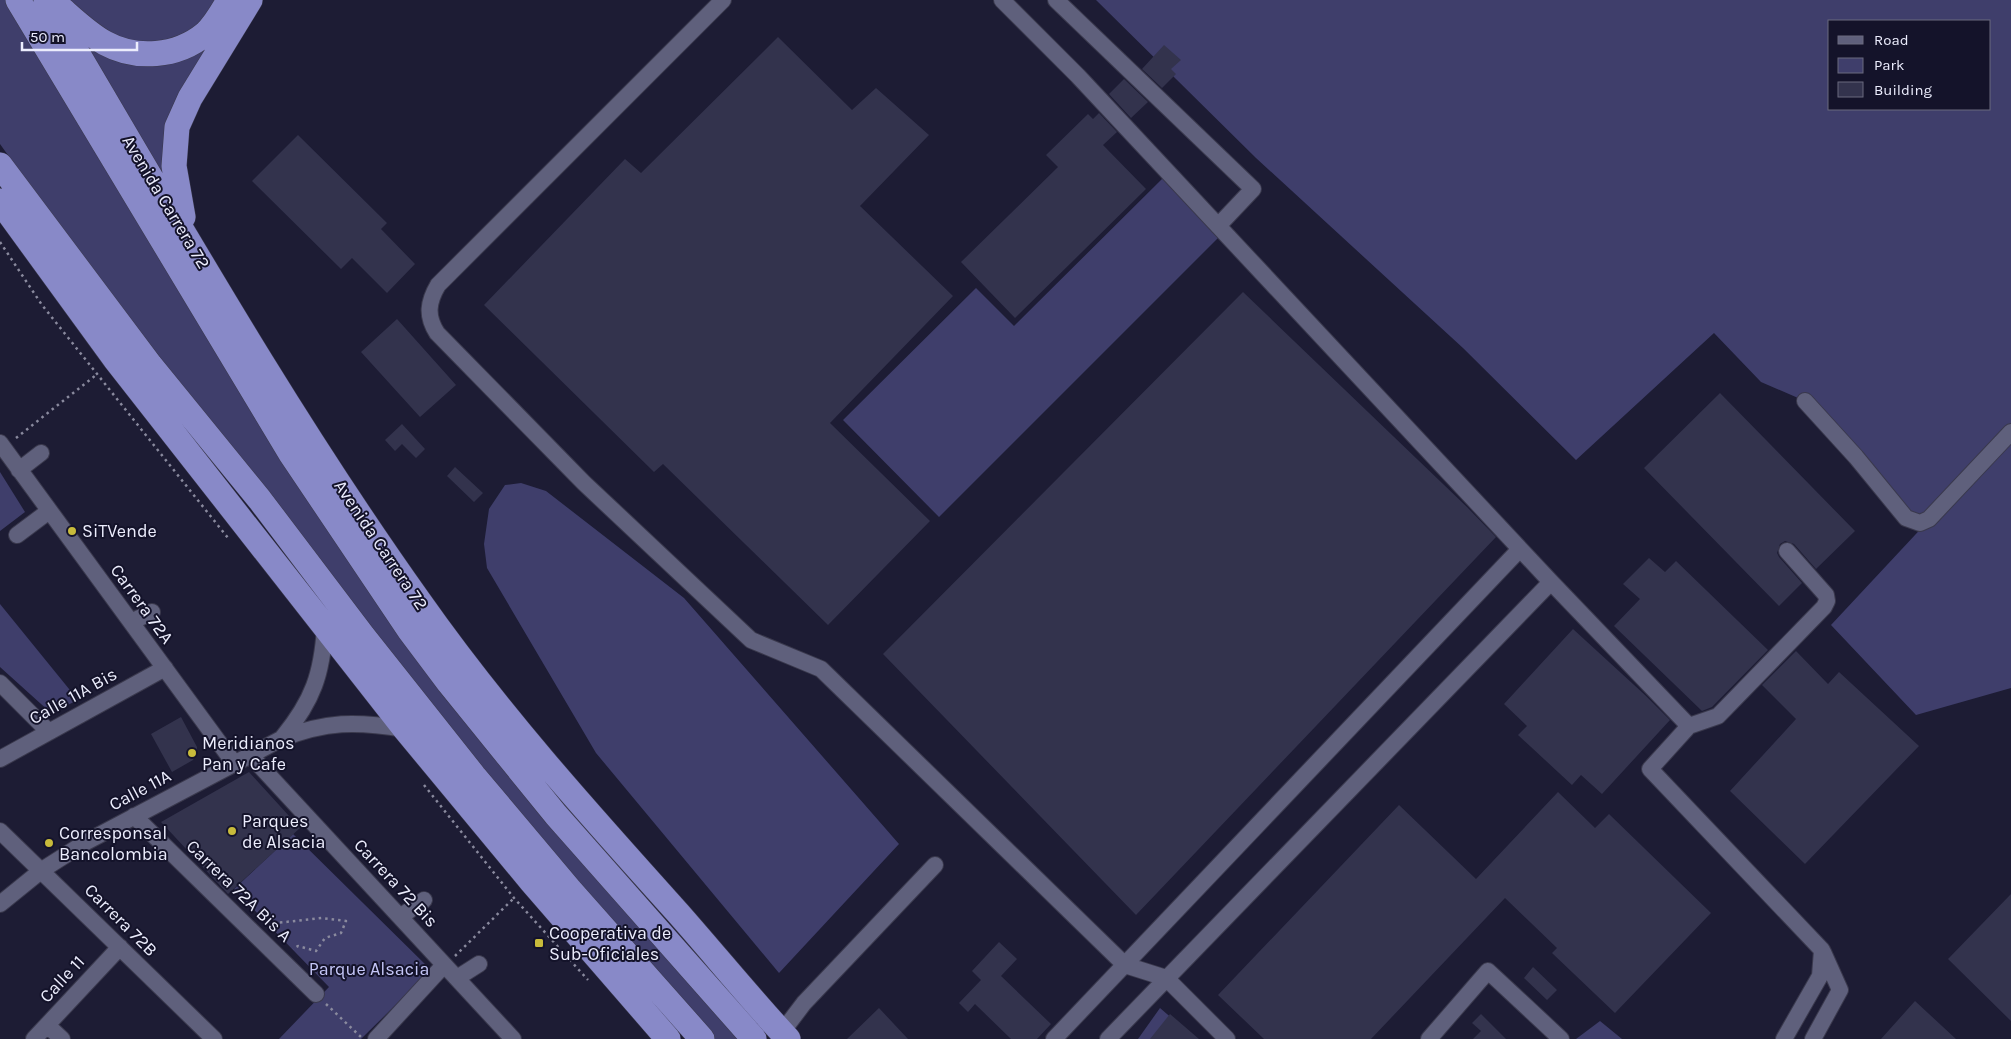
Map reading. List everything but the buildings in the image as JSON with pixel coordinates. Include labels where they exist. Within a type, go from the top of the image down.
[{"type":"highway","name":"Avenida Carrera 72","points":[[18,0],[291,454],[410,631],[556,815],[754,1039]]},
{"type":"highway","name":"Avenida Carrera 72","points":[[46,0],[314,446],[418,601],[490,696],[559,780],[785,1036]]},
{"type":"highway","points":[[50,0],[105,43],[121,50],[142,54],[161,54],[194,42],[206,33],[229,0]]},
{"type":"highway","points":[[187,236],[174,166],[177,127],[190,98],[250,0]]},
{"type":"highway","points":[[0,165],[162,381],[260,500],[363,636],[474,776],[570,890],[702,1039]]},
{"type":"highway","points":[[0,201],[106,367],[325,627],[405,729],[531,881],[668,1039]]},
{"type":"highway","points":[[443,674],[490,696]]},
{"type":"highway","points":[[570,890],[581,940]]},
{"type":"street","points":[[723,0],[438,285],[429,304],[429,315],[432,325],[437,333],[584,483],[751,640],[822,669],[1125,965],[1166,978],[1227,1039]]},
{"type":"street","points":[[1002,0],[1078,76],[1551,582],[1689,726]]},
{"type":"street","points":[[1056,0],[1253,189],[1218,226]]},
{"type":"street","points":[[1805,401],[1906,518],[1920,523],[1929,519],[2011,432]]},
{"type":"street","name":"Carrera 72A","points":[[2,446],[234,764]]},
{"type":"street","points":[[19,470],[41,453]]},
{"type":"street","points":[[17,535],[49,511]]},
{"type":"street","points":[[1054,1039],[1520,549]]},
{"type":"street","points":[[1787,551],[1826,595],[1824,607],[1718,716],[1689,726],[1650,769],[1822,950],[1840,990],[1813,1039]]},
{"type":"street","points":[[1108,1039],[1551,582]]},
{"type":"street","points":[[131,622],[152,612]]},
{"type":"street","name":"Calle 11A","points":[[280,739],[305,708],[310,696],[318,672],[325,627]]},
{"type":"street","name":"Calle 11A Bis","points":[[0,759],[165,668]]},
{"type":"street","points":[[0,683],[49,732]]},
{"type":"street","name":"Calle 11A","points":[[0,904],[42,870],[78,846],[280,739],[324,725],[375,724],[405,729]]},
{"type":"street","name":"Carrera 72 Bis","points":[[250,755],[513,1039]]},
{"type":"street","name":"Carrera 72A Bis A","points":[[134,816],[316,994]]},
{"type":"street","name":"Carrera 72B","points":[[0,830],[214,1039]]},
{"type":"street","points":[[785,1036],[804,1003],[934,865]]},
{"type":"street","points":[[400,917],[424,900]]},
{"type":"street","name":"Calle 11","points":[[34,1039],[120,947]]},
{"type":"street","points":[[1784,1039],[1820,976],[1822,950]]},
{"type":"street","points":[[457,978],[479,964]]},
{"type":"street","points":[[376,1039],[444,965]]},
{"type":"street","points":[[1429,1039],[1488,971],[1561,1039]]},
{"type":"street","points":[[47,1025],[62,1039]]},
{"type":"path","points":[[0,242],[42,305],[106,367],[231,542]]},
{"type":"path","points":[[2,446],[106,367]]},
{"type":"path","points":[[444,965],[531,881]]},
{"type":"path","points":[[248,927],[303,918],[346,921],[342,933],[325,938],[316,950],[298,946],[280,959]]},
{"type":"path","points":[[316,994],[362,1039]]},
{"type":"green space","points":[[0,0],[7,0],[280,453],[742,1039],[712,1039],[510,809],[291,530],[0,144]]},
{"type":"green space","points":[[59,0],[223,0],[190,38],[122,45]]},
{"type":"green space","points":[[1096,0],[2011,0],[2011,688],[1916,715],[1831,625],[1943,505],[1920,523],[1805,401],[1761,382],[1714,333],[1576,460],[1463,348],[1256,158]]},
{"type":"green space","points":[[221,24],[188,89],[173,195],[79,31],[120,56]]},
{"type":"green space","points":[[1163,178],[1220,236],[939,517],[843,420],[976,288],[1014,326]]},
{"type":"green space","points":[[0,472],[25,512],[0,531]]},
{"type":"green space","points":[[521,483],[546,491],[684,598],[899,844],[779,973],[596,753],[487,568],[484,544],[489,509],[505,485]]},
{"type":"green space","points":[[0,604],[78,700],[51,713],[0,667]]},
{"type":"green space","name":"Parque Alsacia","points":[[293,834],[431,970],[361,1039],[279,1039],[329,987],[234,889]]},
{"type":"green space","points":[[1160,1008],[1196,1039],[1138,1039]]},
{"type":"green space","points":[[1600,1021],[1622,1039],[1576,1039]]},
{"type":"place","name":"SiTVende","points":[[72,531]]},
{"type":"place","name":"Meridianos Pan y Cafe","points":[[192,753]]},
{"type":"place","name":"Parques de Alsacia","points":[[232,831]]},
{"type":"place","name":"Corresponsal Bancolombia","points":[[49,843]]},
{"type":"place","name":"Cooperativa de Sub-Oficiales","points":[[539,943]]}]
